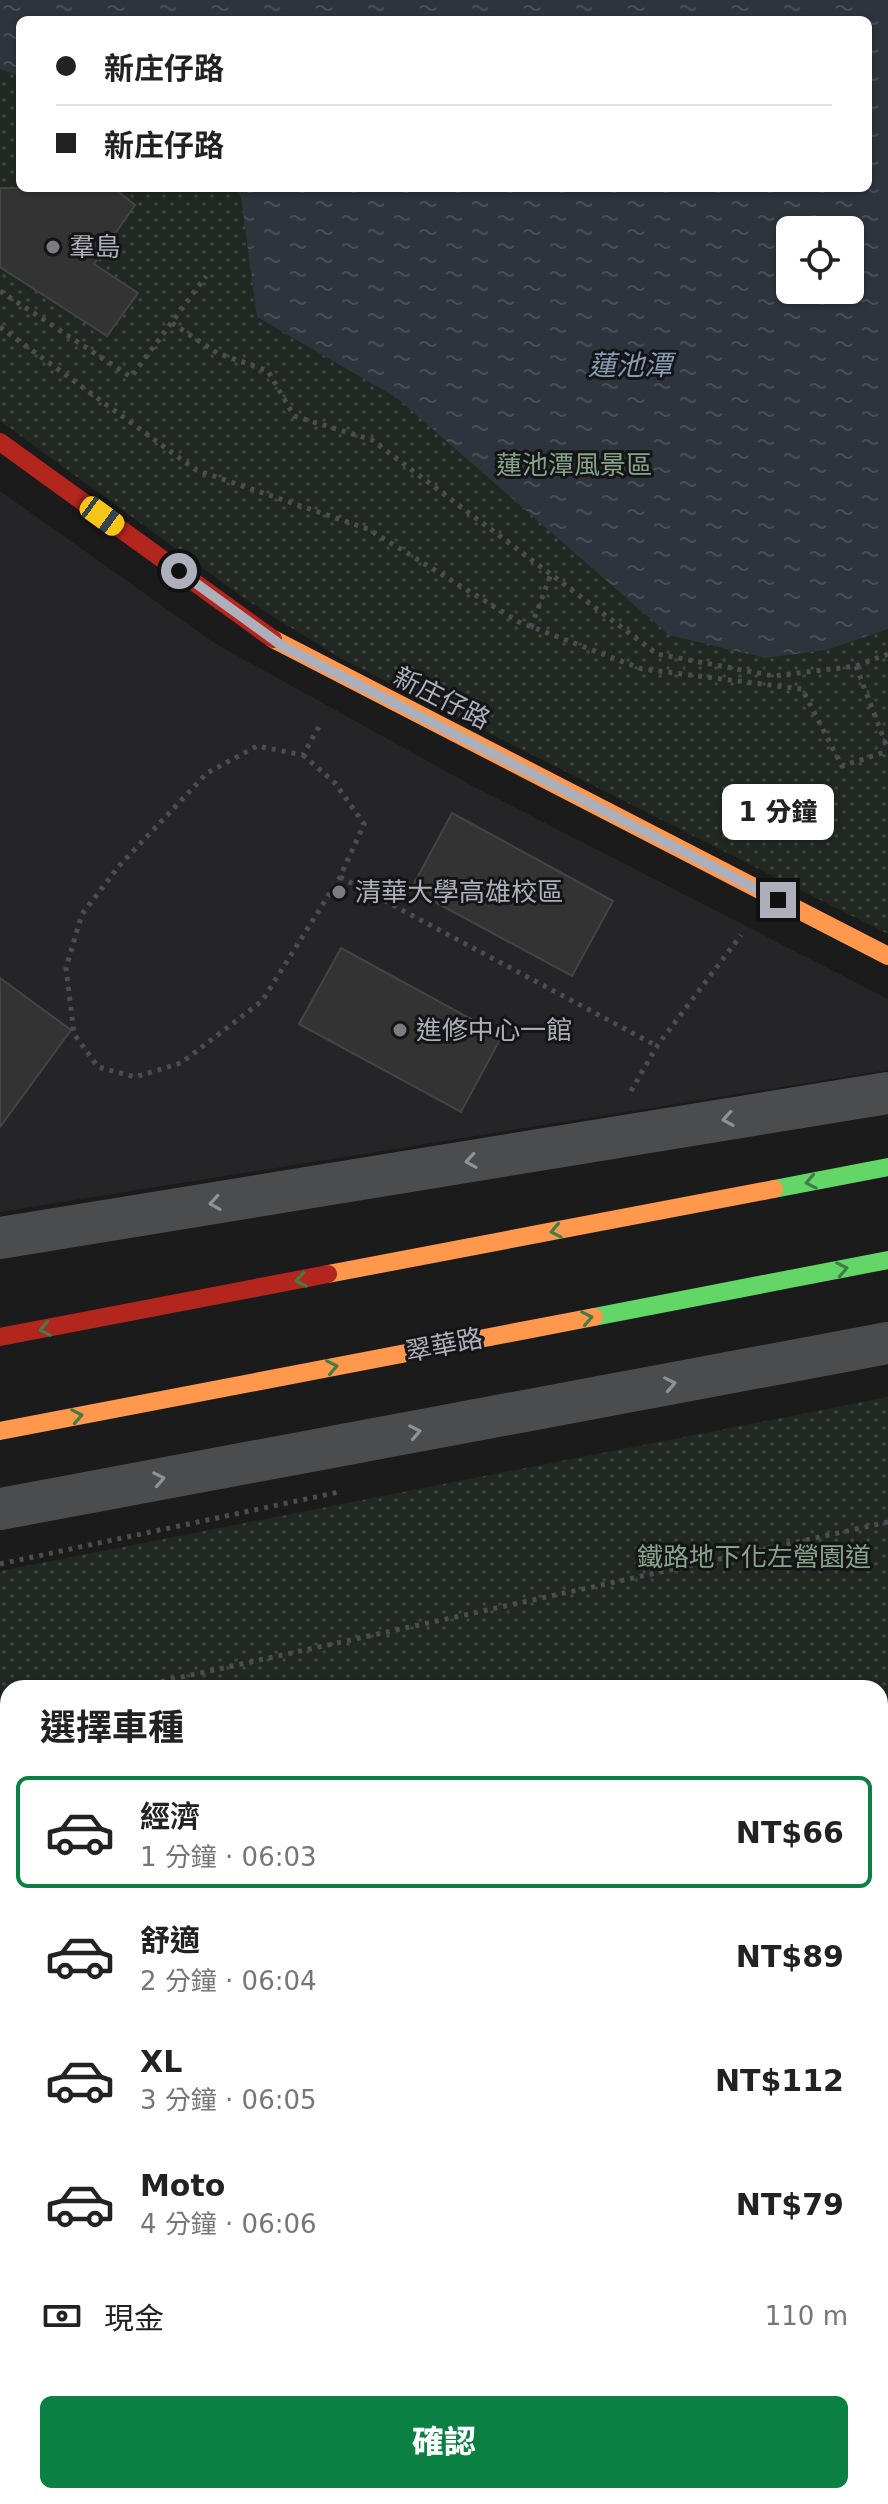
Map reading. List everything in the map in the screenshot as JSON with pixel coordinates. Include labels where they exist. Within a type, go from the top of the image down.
[{"type":"main road","name":"新庄仔路","points":[[0,442],[281,645],[888,956]]},
{"type":"main road","points":[[0,1337],[888,1167]]},
{"type":"main road","name":"翠華路","points":[[0,1431],[888,1260]]},
{"type":"street","points":[[0,1238],[888,1093]]},
{"type":"street","points":[[0,1509],[888,1343]]},
{"type":"path","points":[[0,291],[131,377],[206,276]]},
{"type":"path","points":[[172,323],[217,353],[268,371],[294,416],[372,440],[657,654],[774,676],[856,666],[888,654]]},
{"type":"path","points":[[0,327],[196,470],[368,529],[519,622],[642,669],[802,689],[842,766],[888,751],[856,666]]},
{"type":"path","points":[[531,627],[551,574]]},
{"type":"path","points":[[303,755],[321,723]]},
{"type":"path","points":[[257,746],[303,755],[335,783],[364,824],[340,877],[262,1001],[181,1063],[135,1077],[98,1067],[74,1034],[66,968],[82,914],[119,866],[207,773],[257,746]]},
{"type":"path","points":[[340,877],[657,1046]]},
{"type":"path","points":[[629,1094],[657,1046],[741,935]]},
{"type":"path","points":[[168,1680],[888,1522]]},
{"type":"shaded area","name":"清華大學高雄校區","points":[[0,491],[216,644],[469,784],[888,999],[888,1070],[0,1212]]},
{"type":"green space","name":"蓮池潭風景區","points":[[0,0],[888,0],[888,934],[342,659],[248,601],[0,421]]},
{"type":"green space","name":"鐵路地下化左營園道","points":[[888,1397],[888,1680],[0,1680],[0,1571]]},
{"type":"water","name":"蓮池潭","points":[[0,0],[888,0],[888,629],[826,650],[765,658],[669,635],[397,398],[257,317],[238,192],[872,192],[872,16],[16,16],[16,75],[0,69]]},
{"type":"building","name":"羣島","points":[[0,188],[16,188],[16,192],[119,192],[135,205],[94,264],[138,293],[107,336],[0,267]]},
{"type":"building","name":"進修中心一館","points":[[452,813],[613,901],[572,976],[411,889]]},
{"type":"building","name":"進修中心一館","points":[[341,948],[502,1036],[461,1112],[299,1024]]},
{"type":"building","points":[[0,978],[71,1030],[0,1127]]},
{"type":"traffic: fast","points":[[774,1189],[888,1167]]},
{"type":"traffic: fast","points":[[594,1317],[888,1260]]},
{"type":"traffic: slow","points":[[273,639],[888,956]]},
{"type":"traffic: slow","points":[[328,1274],[774,1189]]},
{"type":"traffic: slow","points":[[0,1431],[594,1317]]},
{"type":"traffic: jam","points":[[0,442],[273,639]]},
{"type":"traffic: jam","points":[[0,1337],[328,1274]]},
{"type":"place","name":"羣島","points":[[53,247]]},
{"type":"place","name":"清華大學高雄校區","points":[[339,892]]},
{"type":"place","name":"進修中心一館","points":[[400,1030]]},
{"type":"route","points":[[179,571],[281,645],[778,900]]}]
